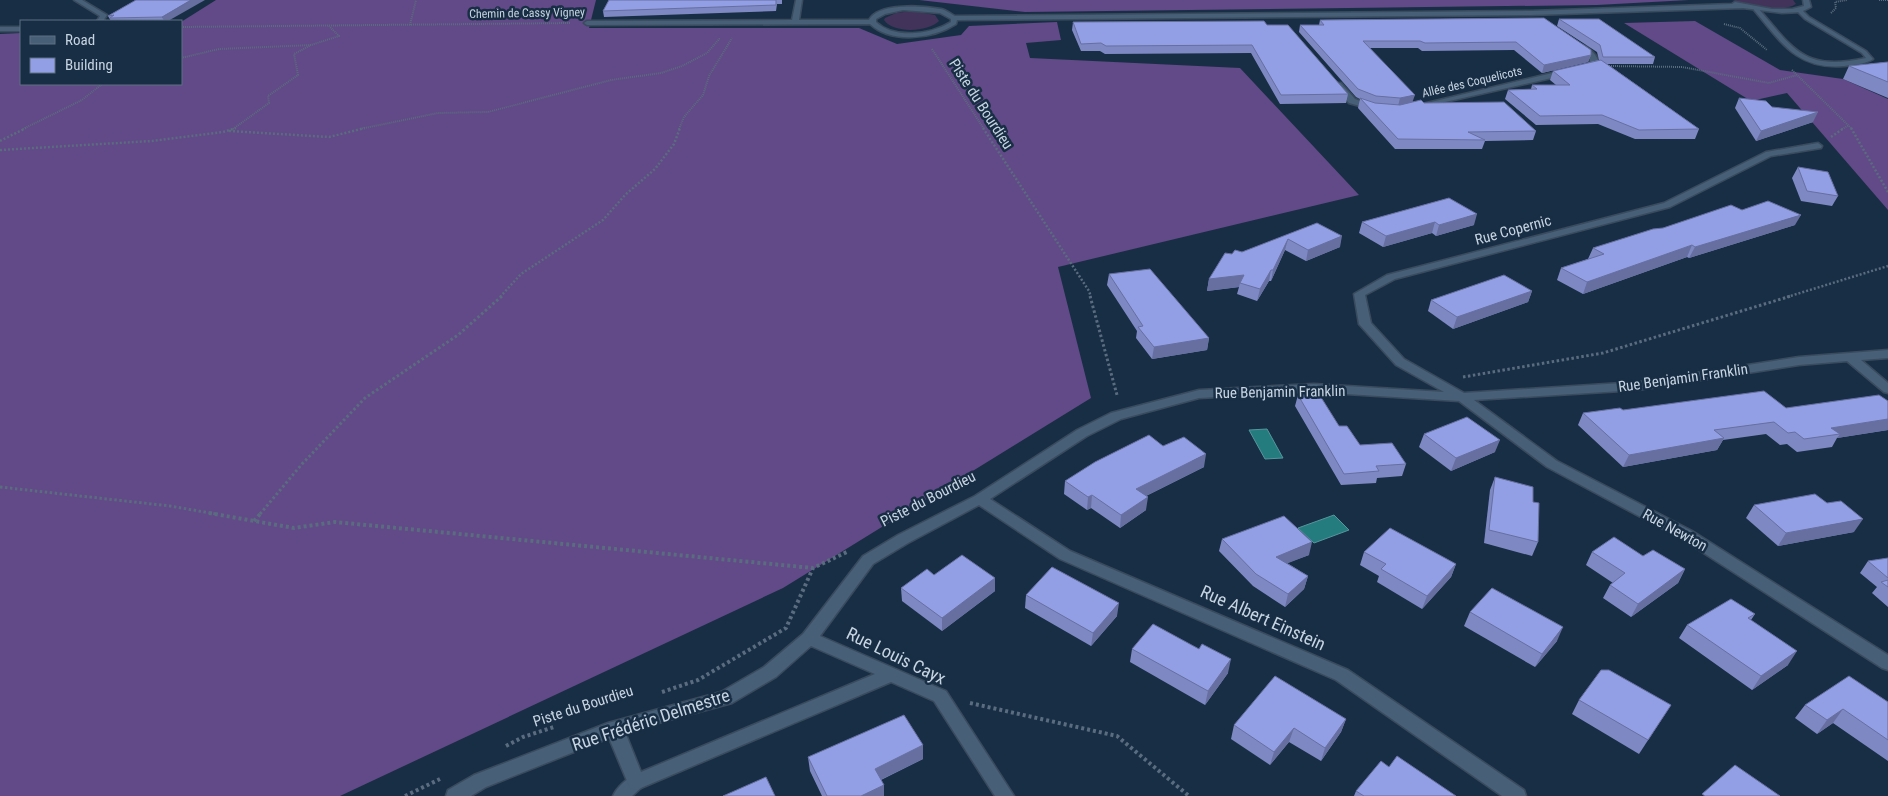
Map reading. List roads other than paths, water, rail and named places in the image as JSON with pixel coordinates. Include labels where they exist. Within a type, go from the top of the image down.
[{"type":"street","points":[[76,0],[104,15],[101,20]]},
{"type":"street","points":[[795,21],[799,0]]},
{"type":"street","points":[[1697,7],[1719,0]]},
{"type":"street","points":[[1723,0],[1756,8],[1800,10],[1808,7],[1806,0]]},
{"type":"street","points":[[887,1],[891,10]]},
{"type":"street","points":[[954,18],[954,23],[942,30],[918,34],[892,33],[875,26],[872,22],[877,15],[891,10],[930,8],[949,14],[954,18],[1281,18],[1743,6]]},
{"type":"street","points":[[1531,13],[1542,20]]},
{"type":"street","name":"Chemin de Cassy Vigney","points":[[587,23],[872,22]]},
{"type":"street","points":[[0,29],[20,29]]},
{"type":"street","name":"Allée des Coquelicots","points":[[1407,108],[1593,66],[1596,62],[1593,56],[1571,40]]},
{"type":"street","points":[[1335,81],[1352,101],[1381,109]]},
{"type":"street","name":"Rue Copernic","points":[[1462,397],[1400,362],[1366,324],[1359,294],[1391,277],[1667,205],[1769,154],[1818,146]]},
{"type":"street","name":"Rue Benjamin Franklin","points":[[809,638],[868,560],[980,499],[1082,433],[1116,416],[1199,394],[1314,388],[1462,397],[1638,386],[1799,361],[1888,354]]},
{"type":"street","points":[[1849,356],[1888,389]]},
{"type":"street","name":"Rue Newton","points":[[1462,397],[1552,464],[1687,535],[1888,663]]},
{"type":"street","name":"Rue Albert Einstein","points":[[980,499],[1065,555],[1342,675],[1517,796]]},
{"type":"street","name":"Rue Louis Cayx","points":[[809,638],[940,696],[1005,796]]},
{"type":"street","name":"Rue Frédéric Delmestre","points":[[455,796],[480,781],[614,728],[726,698],[770,672],[809,638]]},
{"type":"street","points":[[614,728],[636,782],[892,674]]},
{"type":"lane","points":[[1756,8],[1800,56],[1812,62],[1829,64],[1870,59],[1864,52],[1807,18],[1800,10]]},
{"type":"lane","points":[[621,796],[636,782]]}]
